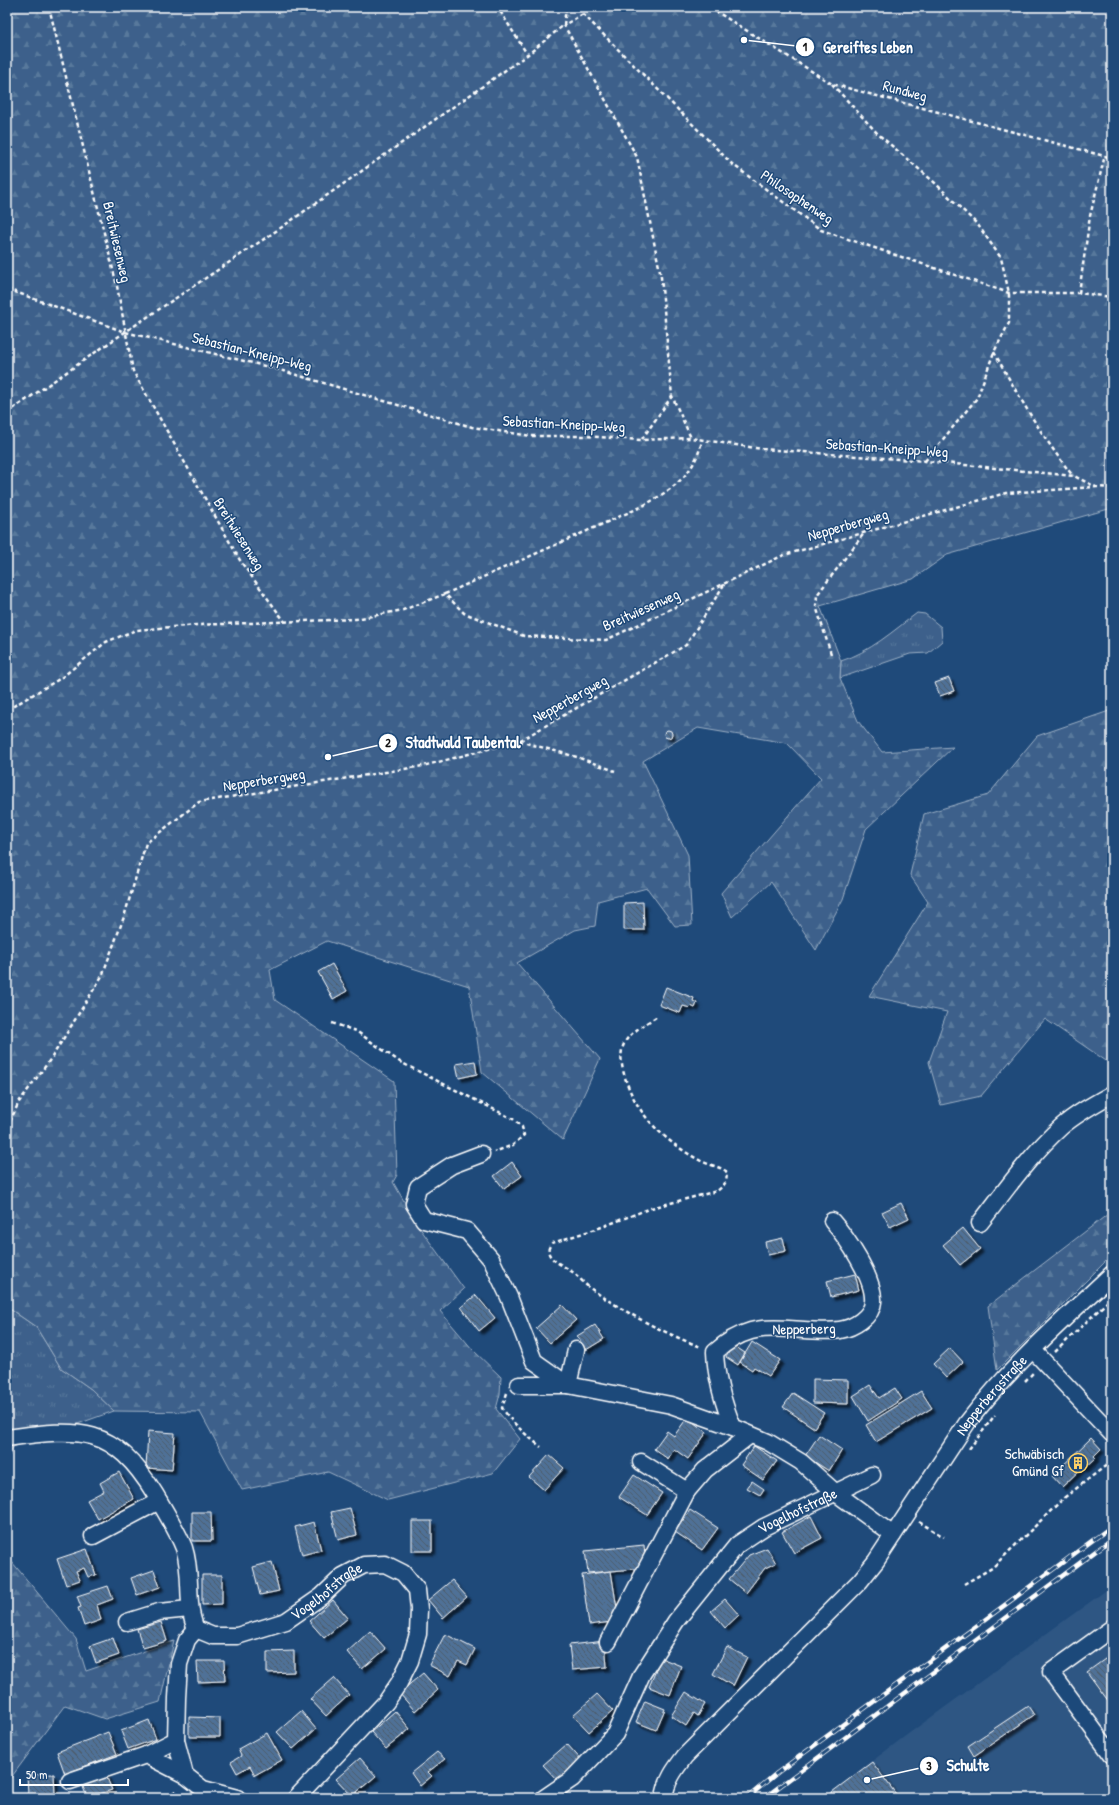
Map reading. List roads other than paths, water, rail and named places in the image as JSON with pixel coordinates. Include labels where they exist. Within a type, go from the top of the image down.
[{"type":"street","points":[[980,1223],[1011,1184],[1061,1127],[1085,1109],[1112,1094]]},
{"type":"street","points":[[481,1154],[452,1165],[418,1188],[414,1204],[424,1220],[467,1231],[492,1259],[509,1297],[534,1362],[568,1385]]},
{"type":"street","name":"Nepperberg","points":[[733,1427],[724,1407],[716,1365],[715,1352],[725,1342],[738,1335],[753,1330],[839,1330],[853,1326],[866,1317],[873,1303],[871,1288],[844,1235],[832,1221]]},
{"type":"street","name":"Nepperbergstraße","points":[[892,1536],[914,1518],[984,1402],[1033,1350],[1112,1274]]},
{"type":"street","points":[[568,1385],[576,1350]]},
{"type":"street","points":[[1033,1350],[1112,1434]]},
{"type":"street","points":[[519,1385],[568,1385],[671,1405],[733,1427],[768,1442],[801,1462],[836,1493],[872,1475]]},
{"type":"street","points":[[7,1438],[54,1432],[86,1434],[107,1441],[127,1456],[145,1477],[184,1548],[189,1578],[191,1617],[196,1629],[187,1640],[180,1664],[177,1698],[176,1740],[185,1775]]},
{"type":"street","points":[[608,1642],[686,1491],[705,1470],[750,1435]]},
{"type":"street","points":[[641,1462],[686,1491]]},
{"type":"street","name":"Vogelhofstraße","points":[[544,1798],[572,1779],[615,1734],[642,1674],[676,1621],[737,1545],[764,1527],[836,1493],[892,1536]]},
{"type":"street","points":[[93,1536],[159,1501]]},
{"type":"street","points":[[663,1798],[665,1787],[671,1775],[685,1756],[860,1581],[892,1536]]},
{"type":"street","name":"Vogelhofstraße","points":[[196,1629],[213,1636],[237,1636],[286,1621],[322,1596],[343,1576],[364,1565],[385,1564],[403,1573],[417,1590],[419,1609],[418,1634],[410,1661],[399,1683],[386,1702],[296,1798]]},
{"type":"street","points":[[127,1622],[159,1612],[190,1609]]},
{"type":"street","points":[[1112,1628],[1051,1672],[1112,1755]]},
{"type":"street","points":[[70,1781],[146,1755],[176,1740]]},
{"type":"street","points":[[146,1755],[185,1775],[204,1789],[237,1798]]},
{"type":"railway","points":[[747,1798],[777,1773],[1112,1526]]},
{"type":"railway","points":[[764,1798],[1112,1539]]},
{"type":"place","name":"Gereiftes Leben","points":[[744,40]]},
{"type":"place","name":"Stadtwald Taubental","points":[[328,757]]},
{"type":"place","name":"Schwäbisch Gmünd Gf","points":[[1078,1463]]},
{"type":"place","name":"Schulte","points":[[867,1780]]}]
